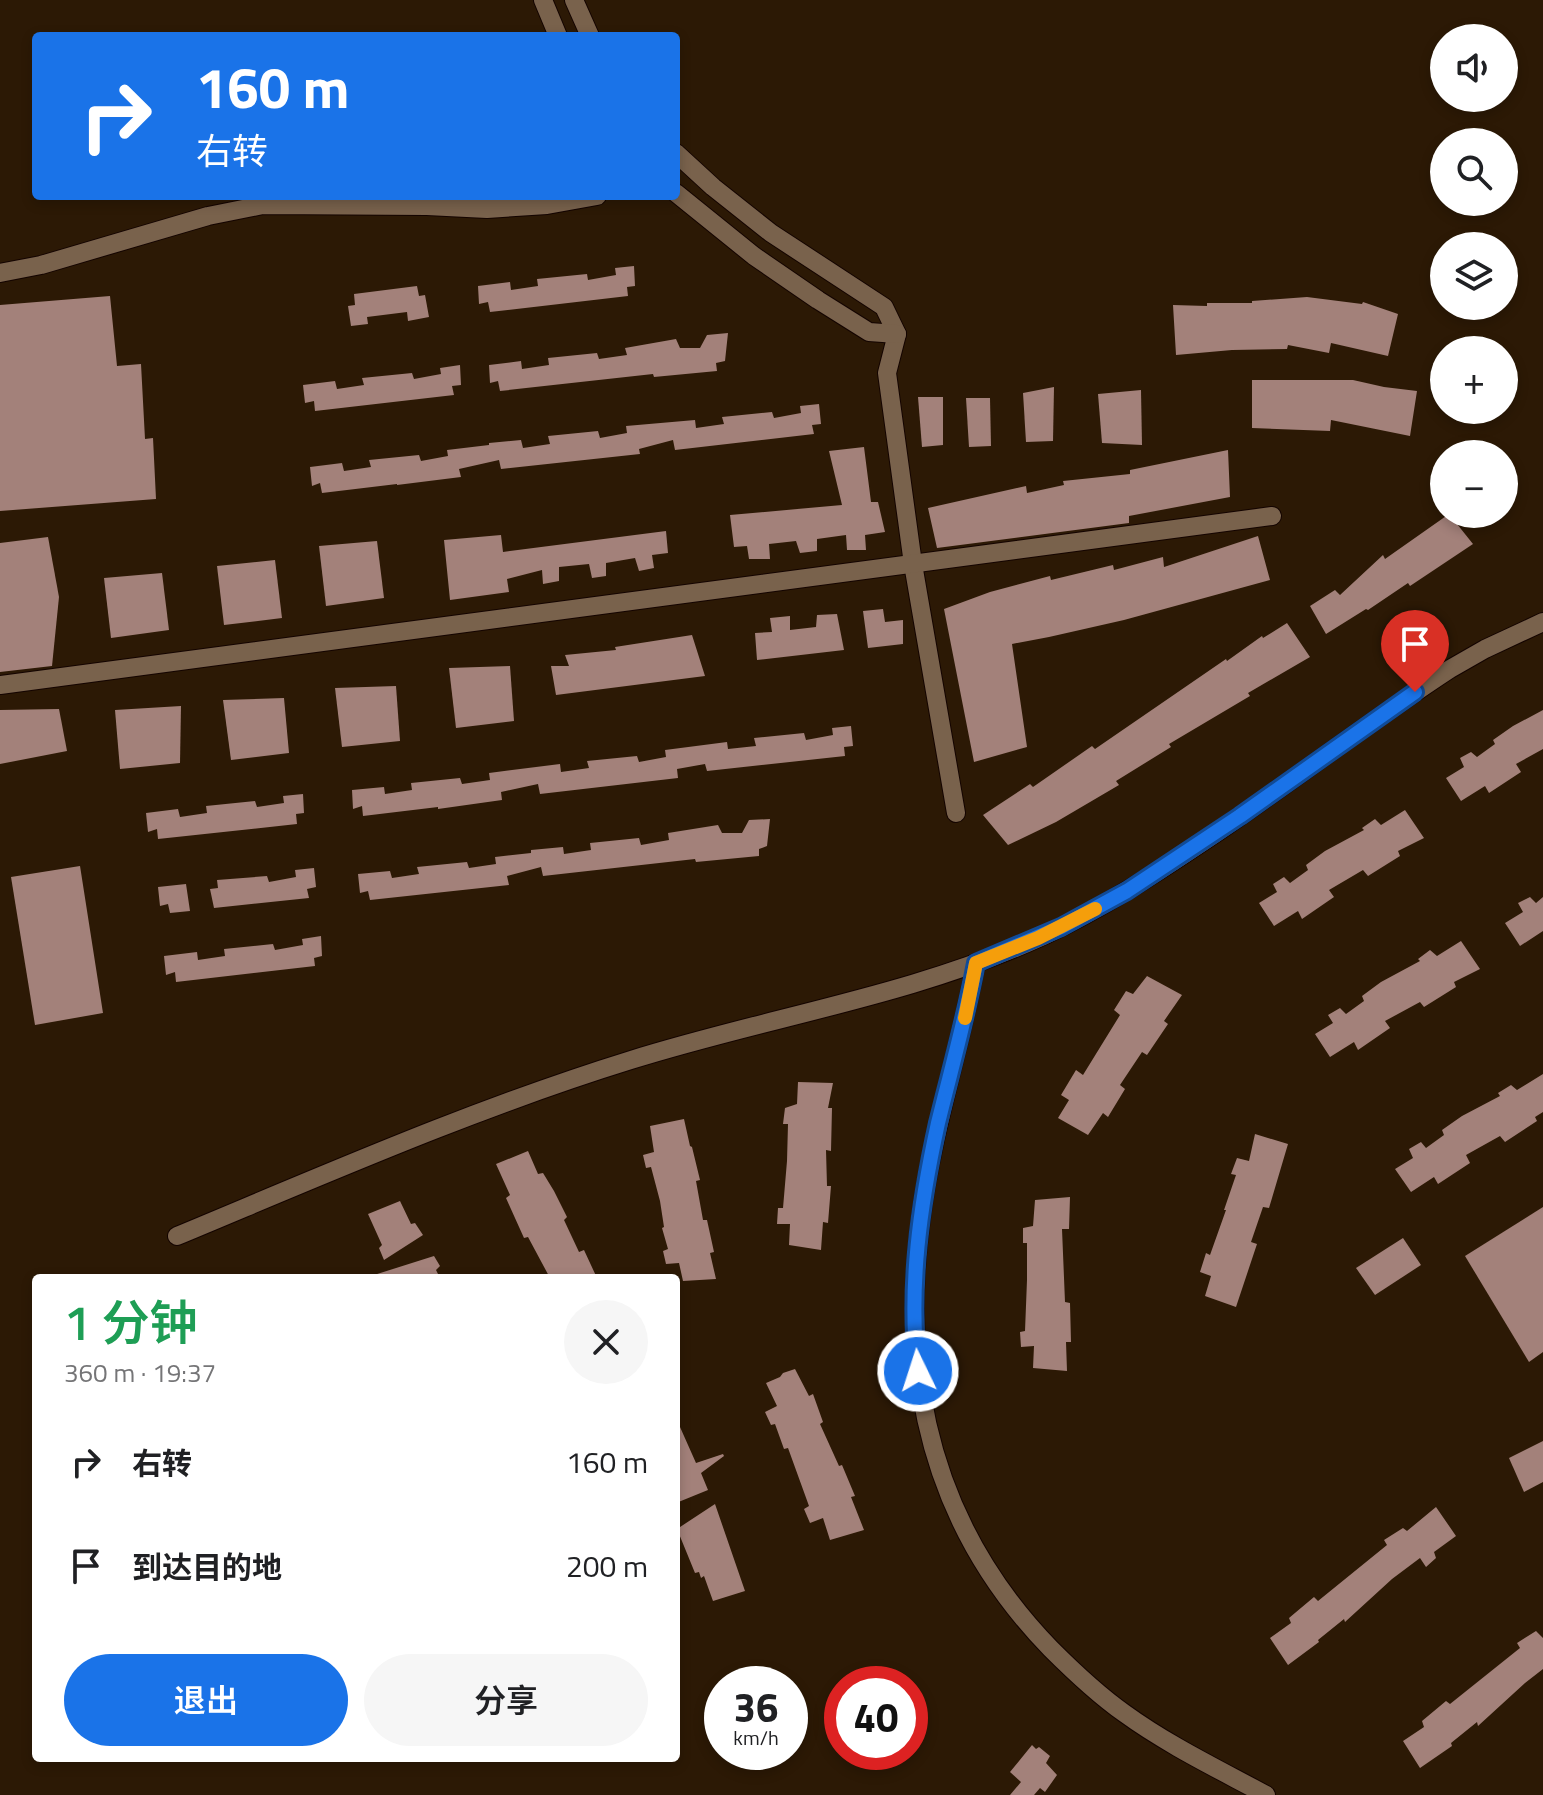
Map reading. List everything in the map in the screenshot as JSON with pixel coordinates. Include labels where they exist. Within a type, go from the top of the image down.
[{"type":"street","points":[[543,0],[556,32]]},
{"type":"street","points":[[574,0],[588,32]]},
{"type":"street","points":[[680,157],[771,233],[884,307],[897,334],[887,373],[913,564],[956,813]]},
{"type":"street","points":[[680,196],[754,256],[818,300],[869,332],[897,334]]},
{"type":"street","points":[[0,273],[41,265],[208,216],[263,205],[487,209],[575,200]]},
{"type":"street","points":[[0,685],[1272,516]]},
{"type":"street","points":[[177,1236],[378,1153],[563,1082],[685,1044],[849,1003],[976,963],[1061,927],[1127,891],[1450,669],[1543,622]]},
{"type":"street","points":[[976,963],[926,1185],[917,1251],[916,1353],[926,1424],[936,1459],[960,1518],[985,1565],[1009,1601],[1076,1674],[1124,1713],[1162,1738],[1266,1795]]},
{"type":"building","points":[[634,266],[635,286],[627,287],[628,296],[490,312],[488,302],[479,304],[478,286],[510,282],[511,290],[538,286],[537,279],[587,274],[588,280],[616,275],[615,268]]},
{"type":"building","points":[[417,286],[419,296],[425,295],[429,317],[408,321],[407,312],[367,317],[368,324],[351,326],[348,306],[355,305],[354,294]]},
{"type":"building","points":[[110,296],[117,366],[141,364],[145,439],[153,438],[156,499],[0,511],[0,305]]},
{"type":"building","points":[[1307,297],[1363,302],[1398,314],[1388,356],[1331,343],[1329,353],[1288,345],[1287,349],[1176,355],[1173,305],[1207,306],[1207,303],[1252,303]]},
{"type":"building","points":[[728,333],[725,361],[716,363],[717,371],[654,377],[653,374],[500,391],[498,381],[490,383],[489,365],[521,361],[522,369],[549,365],[548,358],[597,353],[599,359],[627,355],[625,348],[676,339],[680,348],[700,348],[707,335]]},
{"type":"building","points":[[460,365],[461,385],[452,386],[454,395],[315,411],[314,401],[305,403],[303,385],[335,381],[337,389],[364,385],[362,378],[412,373],[414,379],[441,374],[440,368]]},
{"type":"building","points":[[1252,380],[1353,380],[1417,391],[1410,436],[1331,420],[1330,431],[1252,428]]},
{"type":"building","points":[[1054,387],[1053,441],[1026,442],[1023,393]]},
{"type":"building","points":[[1141,390],[1142,445],[1102,443],[1098,394]]},
{"type":"building","points":[[918,397],[943,397],[943,445],[922,447]]},
{"type":"building","points":[[966,398],[990,398],[991,446],[969,447]]},
{"type":"building","points":[[819,404],[821,424],[812,425],[814,434],[675,450],[673,440],[639,449],[640,454],[501,469],[499,460],[459,469],[461,477],[322,493],[320,483],[312,486],[310,467],[342,463],[344,471],[371,467],[369,460],[419,455],[421,461],[448,456],[447,450],[521,440],[523,448],[550,444],[548,436],[598,431],[600,438],[627,433],[626,426],[695,420],[696,428],[724,424],[722,417],[772,412],[774,418],[801,413],[800,406]]},
{"type":"building","points":[[864,447],[871,502],[878,502],[885,532],[865,535],[866,550],[847,550],[846,535],[817,539],[817,551],[800,553],[796,541],[769,544],[770,559],[749,559],[747,546],[734,547],[730,515],[842,505],[829,451]]},
{"type":"building","points":[[1228,450],[1230,497],[1129,516],[1129,523],[937,548],[928,508],[1026,486],[1027,493],[1064,485],[1063,481],[1130,474],[1130,470]]},
{"type":"building","points":[[1430,527],[1460,528],[1473,544],[1410,586],[1408,583],[1326,634],[1310,606],[1335,590],[1340,595],[1383,555],[1385,559]]},
{"type":"building","points":[[666,531],[668,553],[652,555],[654,568],[639,571],[635,558],[606,563],[606,576],[592,578],[589,564],[559,567],[559,581],[543,584],[542,570],[507,579],[509,592],[450,600],[444,540],[501,535],[503,552]]},
{"type":"building","points":[[1258,536],[1270,580],[1124,620],[1012,644],[1027,747],[974,762],[944,609],[990,592],[1050,576],[1051,580],[1113,565],[1114,570],[1163,557],[1164,567]]},
{"type":"building","points":[[48,537],[59,597],[52,666],[0,672],[0,543]]},
{"type":"building","points":[[377,541],[384,598],[326,606],[319,546]]},
{"type":"building","points":[[275,560],[282,618],[224,625],[217,566]]},
{"type":"building","points":[[162,573],[169,630],[111,638],[104,578]]},
{"type":"building","points":[[883,609],[885,622],[903,620],[903,644],[868,648],[863,611]]},
{"type":"building","points":[[837,614],[844,650],[757,660],[755,633],[772,632],[770,618],[790,616],[790,630],[816,627],[817,615]]},
{"type":"building","points":[[1287,623],[1310,657],[1169,744],[1171,747],[1116,781],[1119,785],[1056,822],[1008,845],[983,815],[1030,784],[1033,787],[1092,746],[1095,749],[1226,659]]},
{"type":"building","points":[[692,635],[705,676],[556,695],[551,666],[569,666],[565,655],[616,650],[615,647]]},
{"type":"building","points":[[510,666],[514,721],[456,728],[449,668]]},
{"type":"building","points":[[396,686],[400,741],[342,747],[335,688]]},
{"type":"building","points":[[284,698],[289,753],[231,760],[223,700]]},
{"type":"building","points":[[181,706],[180,763],[120,769],[115,710]]},
{"type":"building","points":[[59,709],[67,751],[0,764],[0,710]]},
{"type":"building","points":[[1543,710],[1543,749],[1516,764],[1521,772],[1489,793],[1485,786],[1461,801],[1446,778],[1464,767],[1460,758],[1471,752],[1477,757],[1495,744],[1493,740]]},
{"type":"building","points":[[851,726],[853,746],[844,747],[845,756],[707,771],[705,764],[677,769],[678,778],[540,794],[538,784],[501,792],[502,800],[438,809],[363,816],[362,806],[353,809],[352,790],[384,787],[385,794],[412,790],[411,783],[460,778],[462,784],[490,780],[489,773],[560,764],[561,772],[589,768],[587,761],[637,756],[639,762],[666,757],[665,750],[727,742],[728,749],[756,746],[754,738],[804,733],[806,740],[833,735],[832,728]]},
{"type":"building","points":[[303,794],[304,813],[296,814],[297,824],[158,839],[157,829],[148,832],[146,813],[178,809],[180,817],[207,813],[206,806],[255,801],[257,807],[284,803],[283,796]]},
{"type":"building","points":[[1405,810],[1424,838],[1398,851],[1400,856],[1368,876],[1363,870],[1329,890],[1334,897],[1302,919],[1298,911],[1274,926],[1259,903],[1277,892],[1273,884],[1284,877],[1290,883],[1308,870],[1306,865],[1364,830],[1362,828],[1375,819],[1381,825]]},
{"type":"building","points":[[770,819],[767,846],[759,849],[759,856],[696,862],[695,859],[543,876],[541,867],[507,876],[509,885],[370,900],[368,891],[360,893],[358,874],[390,871],[392,878],[419,874],[417,867],[467,862],[469,868],[496,864],[495,857],[531,853],[531,850],[563,847],[564,854],[591,850],[590,843],[639,838],[641,845],[669,840],[668,833],[718,825],[722,833],[742,833],[749,820]]},
{"type":"building","points":[[80,866],[103,1013],[35,1025],[11,877]]},
{"type":"building","points":[[314,868],[316,887],[307,889],[309,898],[214,908],[210,889],[218,888],[217,880],[267,876],[269,882],[296,877],[295,870]]},
{"type":"building","points":[[186,884],[190,911],[170,913],[168,904],[160,906],[158,887]]},
{"type":"building","points":[[1530,897],[1536,903],[1543,897],[1543,931],[1520,946],[1505,923],[1523,912],[1518,903]]},
{"type":"building","points":[[321,936],[322,956],[314,958],[315,966],[176,982],[175,972],[166,975],[164,956],[197,952],[198,960],[225,956],[224,949],[273,944],[275,950],[303,945],[302,939]]},
{"type":"building","points":[[1461,941],[1480,969],[1454,982],[1456,987],[1424,1007],[1420,1002],[1385,1021],[1390,1028],[1358,1050],[1354,1042],[1330,1057],[1315,1034],[1333,1023],[1328,1015],[1340,1008],[1346,1014],[1364,1001],[1362,996],[1420,961],[1418,959],[1430,950],[1437,956]]},
{"type":"building","points":[[1147,976],[1182,995],[1164,1021],[1168,1024],[1147,1055],[1142,1052],[1120,1085],[1125,1089],[1108,1117],[1103,1113],[1088,1135],[1058,1118],[1069,1100],[1061,1095],[1076,1070],[1083,1075],[1120,1015],[1114,1010],[1126,991],[1133,994]]},
{"type":"building","points":[[1543,1074],[1543,1112],[1535,1117],[1537,1121],[1505,1142],[1500,1136],[1466,1155],[1470,1163],[1438,1184],[1434,1177],[1411,1192],[1395,1169],[1413,1158],[1409,1149],[1421,1142],[1426,1148],[1444,1135],[1442,1130],[1500,1096],[1498,1093],[1511,1085],[1517,1090]]},
{"type":"building","points":[[798,1082],[833,1083],[828,1108],[832,1108],[831,1151],[826,1150],[827,1186],[831,1186],[828,1223],[823,1222],[821,1250],[789,1245],[790,1224],[777,1224],[778,1208],[783,1208],[787,1161],[788,1124],[783,1124],[785,1108],[797,1104]]},
{"type":"building","points":[[684,1119],[700,1180],[696,1181],[703,1220],[707,1220],[714,1252],[710,1253],[716,1279],[683,1281],[679,1263],[666,1264],[663,1251],[668,1249],[662,1228],[660,1201],[651,1167],[646,1168],[643,1155],[654,1152],[650,1126]]},
{"type":"building","points":[[1255,1134],[1288,1144],[1269,1208],[1263,1207],[1251,1242],[1257,1244],[1236,1307],[1205,1296],[1211,1276],[1200,1272],[1206,1253],[1210,1255],[1226,1210],[1236,1175],[1231,1174],[1237,1158],[1249,1161]]},
{"type":"building","points":[[528,1151],[538,1174],[543,1173],[554,1191],[579,1252],[584,1250],[595,1274],[548,1274],[528,1237],[524,1238],[506,1198],[510,1195],[496,1164]]},
{"type":"building","points":[[1070,1197],[1069,1229],[1062,1229],[1065,1302],[1070,1303],[1071,1342],[1066,1342],[1067,1371],[1033,1368],[1034,1346],[1021,1347],[1020,1332],[1025,1331],[1027,1280],[1027,1243],[1023,1243],[1023,1228],[1033,1226],[1035,1200]]},
{"type":"building","points":[[400,1201],[411,1224],[415,1223],[423,1235],[384,1260],[379,1248],[382,1245],[368,1214]]},
{"type":"building","points":[[1543,1207],[1543,1352],[1529,1362],[1465,1256]]},
{"type":"building","points":[[1403,1238],[1421,1265],[1375,1295],[1356,1268]]},
{"type":"building","points":[[434,1256],[440,1266],[436,1270],[438,1274],[377,1274]]},
{"type":"building","points":[[795,1369],[809,1396],[813,1394],[823,1422],[820,1424],[855,1496],[851,1497],[864,1530],[830,1540],[823,1518],[810,1523],[804,1509],[809,1506],[788,1448],[784,1449],[775,1424],[771,1425],[765,1412],[777,1406],[766,1383]]},
{"type":"building","points":[[680,1427],[696,1463],[724,1456],[701,1473],[708,1490],[680,1501]]},
{"type":"building","points":[[1543,1441],[1543,1482],[1524,1492],[1509,1458]]},
{"type":"building","points":[[715,1504],[745,1591],[713,1601],[704,1576],[701,1578],[699,1572],[695,1573],[680,1536],[680,1527]]},
{"type":"building","points":[[1436,1507],[1456,1536],[1434,1552],[1436,1558],[1426,1567],[1420,1558],[1345,1622],[1344,1619],[1288,1665],[1270,1638],[1291,1623],[1289,1618],[1314,1597],[1318,1601],[1387,1545],[1384,1540],[1403,1528],[1407,1531]]},
{"type":"building","points":[[1536,1631],[1543,1638],[1543,1669],[1478,1726],[1477,1722],[1451,1743],[1452,1746],[1420,1768],[1403,1741],[1424,1727],[1422,1721],[1446,1701],[1450,1704],[1520,1648],[1517,1643]]},
{"type":"building","points":[[1032,1745],[1050,1756],[1046,1763],[1057,1775],[1045,1792],[1040,1788],[1034,1795],[1010,1795],[1021,1782],[1010,1772]]},
{"type":"slow traffic","points":[[965,1018],[976,963],[1038,938],[1095,909]]},
{"type":"route","points":[[918,1371],[914,1284],[921,1218],[939,1123],[976,963],[1038,938],[1127,891],[1240,816],[1415,692]]}]
